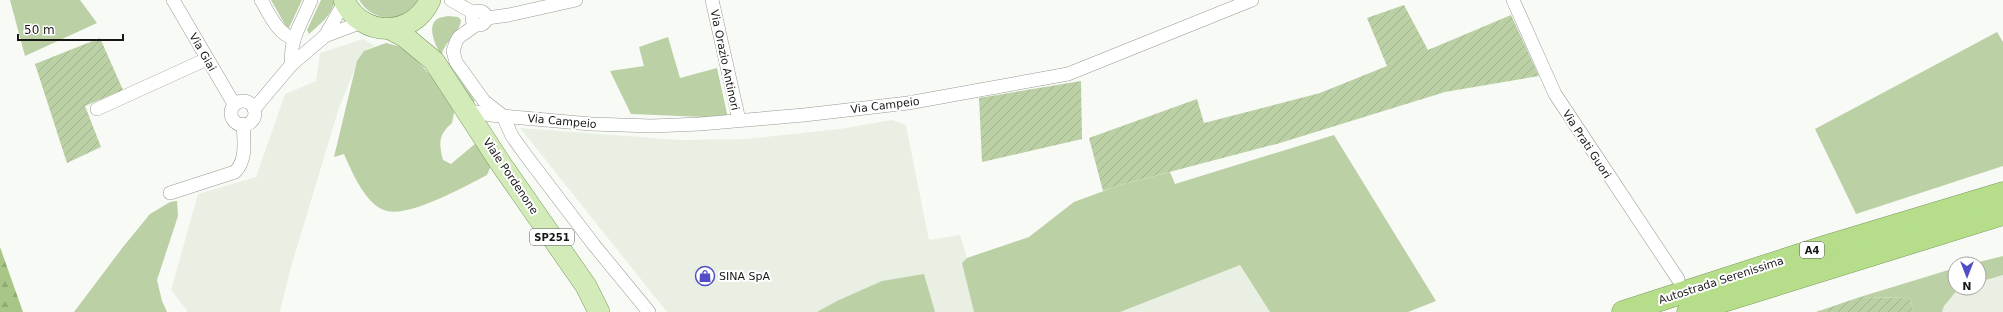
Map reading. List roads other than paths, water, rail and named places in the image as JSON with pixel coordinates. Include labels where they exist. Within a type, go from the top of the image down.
[{"type":"highway","name":"Autostrada Serenissima","points":[[1623,312],[1824,247],[2003,193]]},
{"type":"highway","name":"Autostrada Serenissima","points":[[1688,312],[2003,214]]},
{"type":"main road","name":"Viale Pordenone","points":[[344,1],[352,14],[362,22],[373,27],[390,29],[410,40],[434,62],[467,110],[491,120],[586,286],[599,312]]},
{"type":"main road","name":"Viale Pordenone","points":[[390,29],[410,23],[427,5]]},
{"type":"main road","name":"Viale Pordenone","points":[[427,5],[425,27],[434,62]]},
{"type":"street","name":"Via Giai","points":[[173,0],[234,104]]},
{"type":"street","points":[[261,0],[276,25],[287,37],[294,39]]},
{"type":"street","points":[[292,64],[290,53],[294,39],[310,0]]},
{"type":"street","points":[[451,0],[479,18]]},
{"type":"street","points":[[576,0],[509,15],[479,18],[459,37],[453,51],[454,56],[484,101],[491,120],[512,136],[594,245],[649,312]]},
{"type":"street","name":"Via Orazio Antinori","points":[[712,0],[739,120]]},
{"type":"street","name":"Via Campeio","points":[[491,120],[652,126],[739,120],[908,103],[1068,74],[1252,0]]},
{"type":"street","name":"Via Prati Guori","points":[[1512,0],[1555,94],[1678,279]]},
{"type":"street","points":[[325,36],[344,1]]},
{"type":"street","points":[[254,109],[246,101],[234,104],[231,111],[232,119],[243,124],[252,120],[254,109],[292,64],[325,36],[362,22]]},
{"type":"street","points":[[97,109],[207,59]]},
{"type":"street","points":[[170,193],[235,172],[241,166],[243,154],[243,124]]},
{"type":"place","name":"SINA SpA","points":[[705,276]]}]
